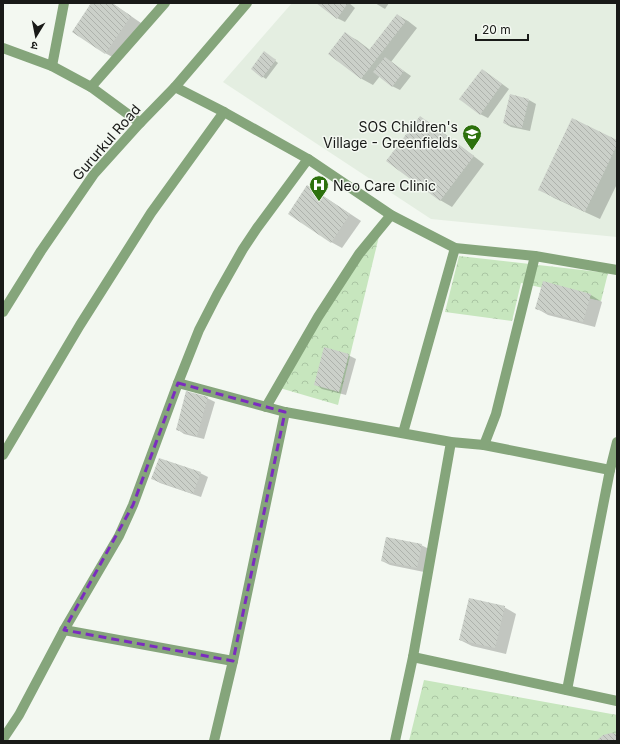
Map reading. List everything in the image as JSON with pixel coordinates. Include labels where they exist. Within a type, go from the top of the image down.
[{"type":"street","points":[[52,66],[64,3]]},
{"type":"street","points":[[91,87],[165,3]]},
{"type":"street","name":"Gururkul Road","points":[[3,312],[41,251],[94,174],[175,86],[247,3]]},
{"type":"street","points":[[3,48],[52,66],[91,87],[140,123]]},
{"type":"street","points":[[175,86],[308,159],[391,216],[455,248],[535,256],[617,270]]},
{"type":"street","points":[[3,455],[88,311],[151,213],[224,112]]},
{"type":"street","points":[[3,739],[22,710],[64,630],[119,536],[134,505],[178,383],[199,330],[217,295],[243,248],[308,159]]},
{"type":"street","points":[[266,407],[318,317],[359,254],[391,216]]},
{"type":"street","points":[[403,434],[455,248]]},
{"type":"street","points":[[484,445],[496,414],[535,256]]},
{"type":"street","points":[[178,383],[285,412],[451,442],[484,445],[610,470]]},
{"type":"street","points":[[214,741],[233,661],[285,412]]},
{"type":"street","points":[[395,741],[413,657],[451,442]]},
{"type":"street","points":[[567,690],[610,470],[617,442]]},
{"type":"street","points":[[64,630],[233,661]]},
{"type":"street","points":[[413,657],[617,701]]},
{"type":"highlighted area","points":[[178,383],[285,412],[233,661],[64,630],[133,505]]},
{"type":"shaded area","name":"SOS Children's Village - Greenfields","points":[[292,3],[617,3],[617,237],[431,219],[223,82]]},
{"type":"green space","points":[[382,224],[338,405],[273,386]]},
{"type":"green space","points":[[459,256],[608,273],[601,301],[521,283],[512,321],[445,312]]},
{"type":"green space","points":[[424,680],[617,715],[617,741],[409,741]]},
{"type":"building","points":[[91,3],[112,3],[131,16],[105,54],[72,32]]},
{"type":"building","points":[[316,3],[348,3],[337,19]]},
{"type":"building","points":[[397,14],[406,21],[361,79],[328,54],[345,32],[369,50]]},
{"type":"building","points":[[264,51],[276,60],[262,78],[251,69]]},
{"type":"building","points":[[385,57],[404,71],[392,87],[373,72]]},
{"type":"building","points":[[482,69],[502,84],[480,115],[459,99]]},
{"type":"building","points":[[510,94],[529,99],[522,128],[503,123]]},
{"type":"building","points":[[420,116],[474,156],[440,201],[386,161]]},
{"type":"building","points":[[572,118],[617,140],[617,145],[585,212],[538,190]]},
{"type":"building","points":[[307,185],[350,214],[331,243],[288,214]]},
{"type":"building","points":[[543,281],[591,294],[583,322],[535,309]]},
{"type":"building","points":[[324,347],[349,354],[339,392],[314,385]]},
{"type":"building","points":[[186,391],[208,397],[197,436],[176,430]]},
{"type":"building","points":[[159,458],[201,472],[193,494],[151,479]]},
{"type":"building","points":[[386,537],[422,544],[417,568],[381,561]]},
{"type":"building","points":[[469,598],[505,606],[495,648],[459,640]]},
{"type":"building","points":[[611,733],[617,734],[617,741],[596,741],[603,735]]},
{"type":"place","name":"SOS Children's Village - Greenfields","points":[[472,151]]},
{"type":"place","name":"Neo Care Clinic","points":[[319,202]]}]
